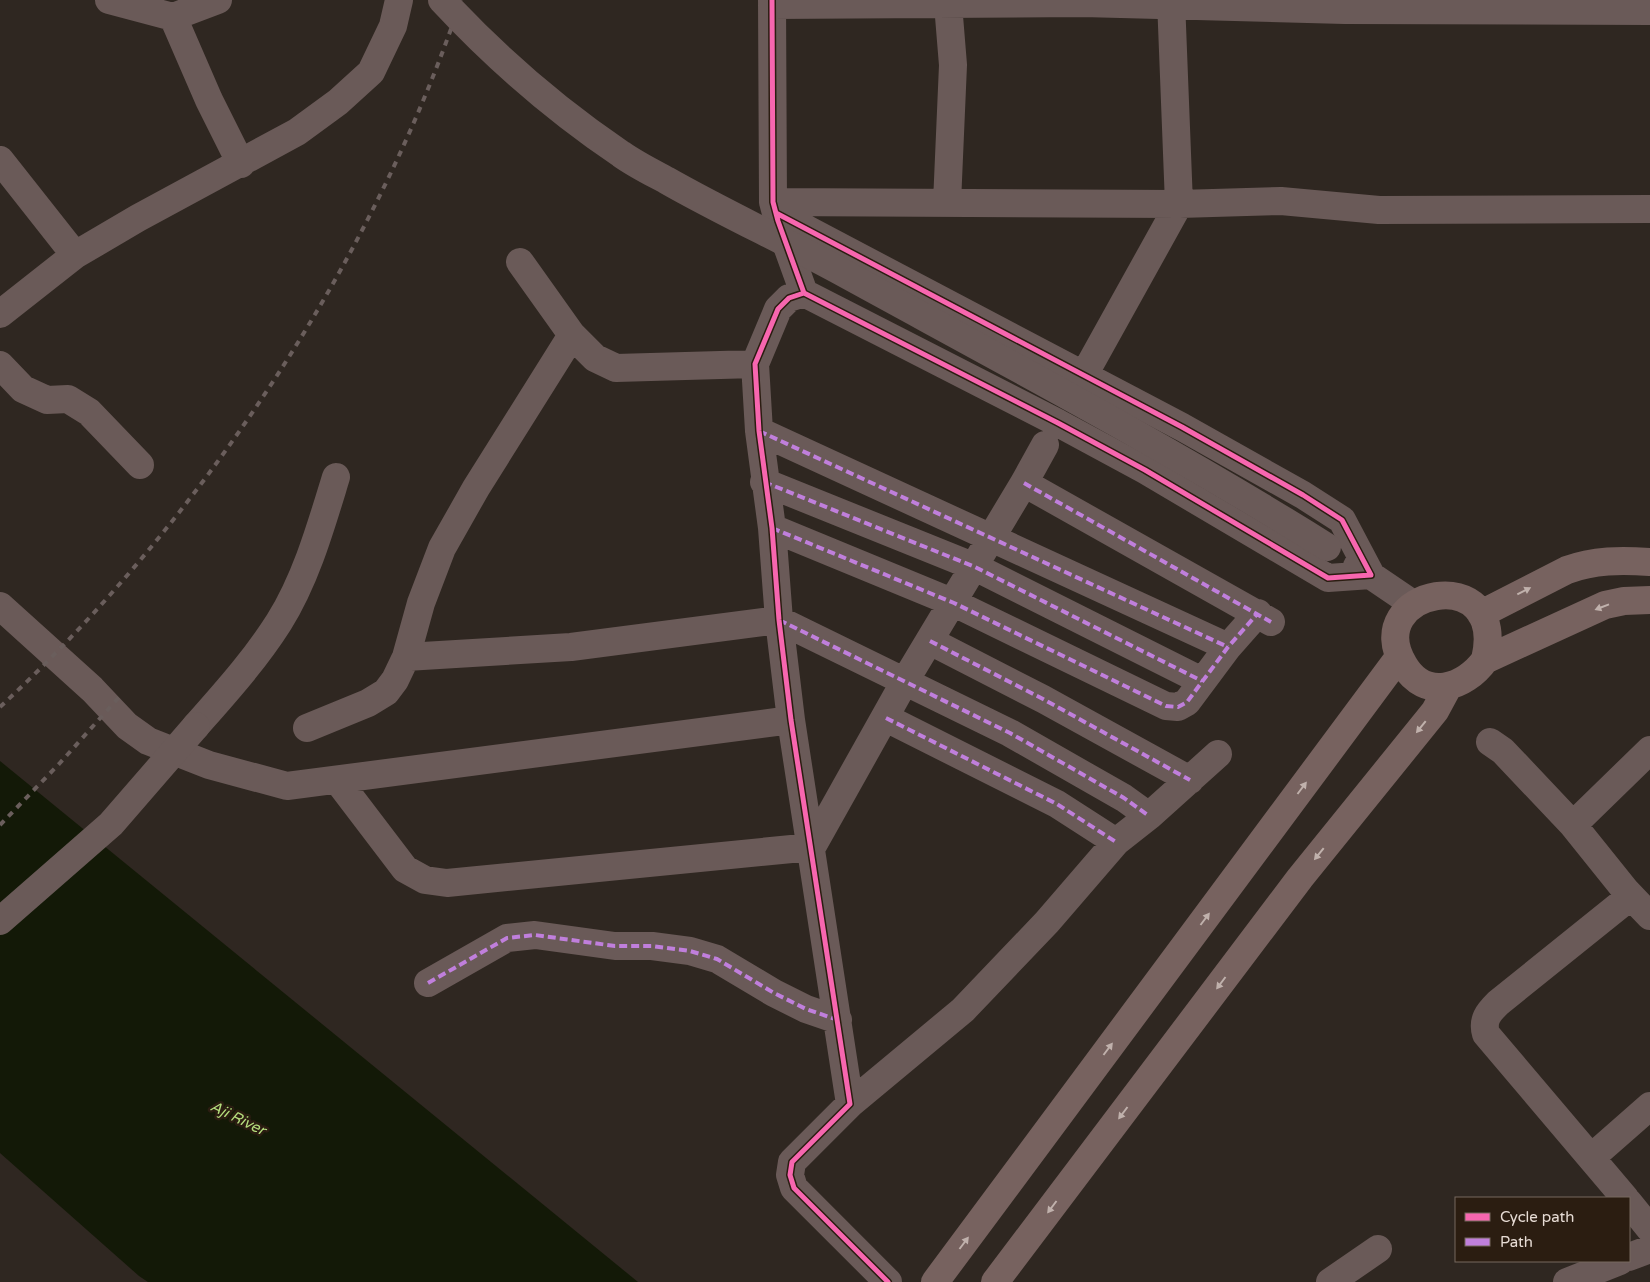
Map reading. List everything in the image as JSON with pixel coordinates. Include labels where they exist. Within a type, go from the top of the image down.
[{"type":"main road","points":[[1481,614],[1580,565],[1620,560],[1650,562]]},
{"type":"main road","points":[[1440,594],[1455,596],[1469,603],[1481,614],[1487,628],[1489,644],[1485,660],[1476,672],[1463,682],[1448,687],[1432,686],[1417,680],[1406,670],[1399,657],[1396,643],[1397,628],[1403,616],[1413,604],[1426,597],[1440,594]]},
{"type":"main road","points":[[1485,660],[1605,605],[1624,601],[1650,600]]},
{"type":"main road","points":[[935,1282],[1399,657]]},
{"type":"main road","points":[[995,1282],[1300,878],[1435,710],[1448,687]]},
{"type":"street","points":[[109,0],[174,16],[218,0]]},
{"type":"street","points":[[0,314],[75,255],[138,218],[241,164],[297,132],[338,102],[371,72],[396,13],[380,0]]},
{"type":"street","points":[[442,0],[481,42],[559,107],[622,155],[699,199],[782,240],[1242,494],[1371,575],[1413,604]]},
{"type":"street","points":[[1371,575],[1328,578],[1145,470],[1058,423],[804,293],[775,208],[772,2],[948,4],[1171,3],[1345,10],[1499,5],[1650,11]]},
{"type":"street","points":[[1084,375],[1179,204],[1171,3]]},
{"type":"street","points":[[947,203],[953,65],[948,4]]},
{"type":"street","points":[[174,16],[209,100],[241,164]]},
{"type":"street","points":[[0,160],[75,255]]},
{"type":"street","points":[[775,208],[947,203],[1179,204],[1281,202],[1379,210],[1650,210]]},
{"type":"street","points":[[775,208],[1251,465],[1342,520],[1371,575]]},
{"type":"street","points":[[520,262],[572,335],[595,358],[616,368],[755,364]]},
{"type":"street","points":[[804,293],[790,298],[778,309],[755,364],[764,482],[772,528],[779,620],[791,720],[850,1104]]},
{"type":"street","points":[[306,728],[368,703],[386,692],[406,657],[421,603],[442,548],[476,488],[572,335]]},
{"type":"street","points":[[0,365],[23,389],[47,400],[68,400],[89,412],[140,465]]},
{"type":"street","points":[[759,431],[992,536],[1228,647]]},
{"type":"street","points":[[812,847],[886,718],[905,681],[954,603],[1045,445]]},
{"type":"street","points":[[0,921],[111,824],[235,680],[280,621],[299,583],[336,477]]},
{"type":"street","points":[[764,482],[975,567],[1202,682]]},
{"type":"street","points":[[772,528],[954,603],[1166,706],[1178,707],[1188,702],[1228,647],[1264,618],[1024,483]]},
{"type":"street","points":[[0,606],[92,689],[127,726],[148,741],[209,765],[287,786],[338,781],[547,750],[791,720]]},
{"type":"street","points":[[406,657],[571,647],[779,620],[1010,733],[1124,798],[1149,816]]},
{"type":"street","points":[[930,642],[1043,699],[1190,780]]},
{"type":"street","points":[[886,718],[1057,804],[1116,842]]},
{"type":"street","points":[[1490,742],[1503,751],[1573,825],[1631,896],[1650,916]]},
{"type":"street","points":[[1573,825],[1650,750]]},
{"type":"street","points":[[888,1282],[794,1188],[790,1175],[792,1162],[850,1104],[963,1010],[1047,922],[1116,842],[1149,816],[1218,754]]},
{"type":"street","points":[[338,781],[405,869],[425,880],[440,882],[812,847]]},
{"type":"street","points":[[1624,1197],[1486,1034],[1483,1025],[1487,1014],[1498,1003],[1631,896]]},
{"type":"street","points":[[428,983],[507,938],[535,935],[614,946],[652,946],[690,951],[717,959],[774,993],[806,1009],[838,1020]]},
{"type":"street","points":[[1592,1157],[1650,1106]]},
{"type":"street","points":[[1630,1204],[1650,1230]]},
{"type":"street","points":[[1330,1282],[1378,1249]]},
{"type":"street","points":[[1630,1257],[1650,1249]]},
{"type":"street","points":[[1567,1282],[1617,1262]]},
{"type":"water","name":"Aji River","points":[[0,761],[638,1282],[148,1282],[139,1276],[0,1153]]},
{"type":"railway","points":[[0,707],[74,634],[144,555],[211,470],[273,381],[330,289],[381,193],[425,97],[461,0]]},
{"type":"railway","points":[[0,825],[59,764],[121,695]]},
{"type":"marked path","points":[[759,431],[1228,647]]},
{"type":"marked path","points":[[764,482],[975,567],[1202,681]]},
{"type":"marked path","points":[[1024,483],[1271,622]]},
{"type":"marked path","points":[[772,528],[954,603],[1166,706],[1178,707],[1187,702],[1228,647],[1258,613]]},
{"type":"marked path","points":[[779,620],[1010,733],[1124,798],[1149,816]]},
{"type":"marked path","points":[[930,641],[1043,699],[1190,780]]},
{"type":"marked path","points":[[886,718],[1057,804],[1116,842]]},
{"type":"marked path","points":[[428,983],[507,938],[535,935],[615,946],[652,946],[690,951],[717,959],[774,993],[806,1009],[838,1020]]},
{"type":"cycle path","points":[[772,0],[773,202],[778,221],[804,293],[1058,423],[1145,470],[1328,578],[1371,575],[1342,520],[1303,495],[1182,427],[776,213]]},
{"type":"cycle path","points":[[804,293],[789,298],[778,309],[755,364],[759,431],[772,528],[779,620],[791,720],[850,1104],[792,1162],[790,1175],[794,1188],[888,1282]]}]
